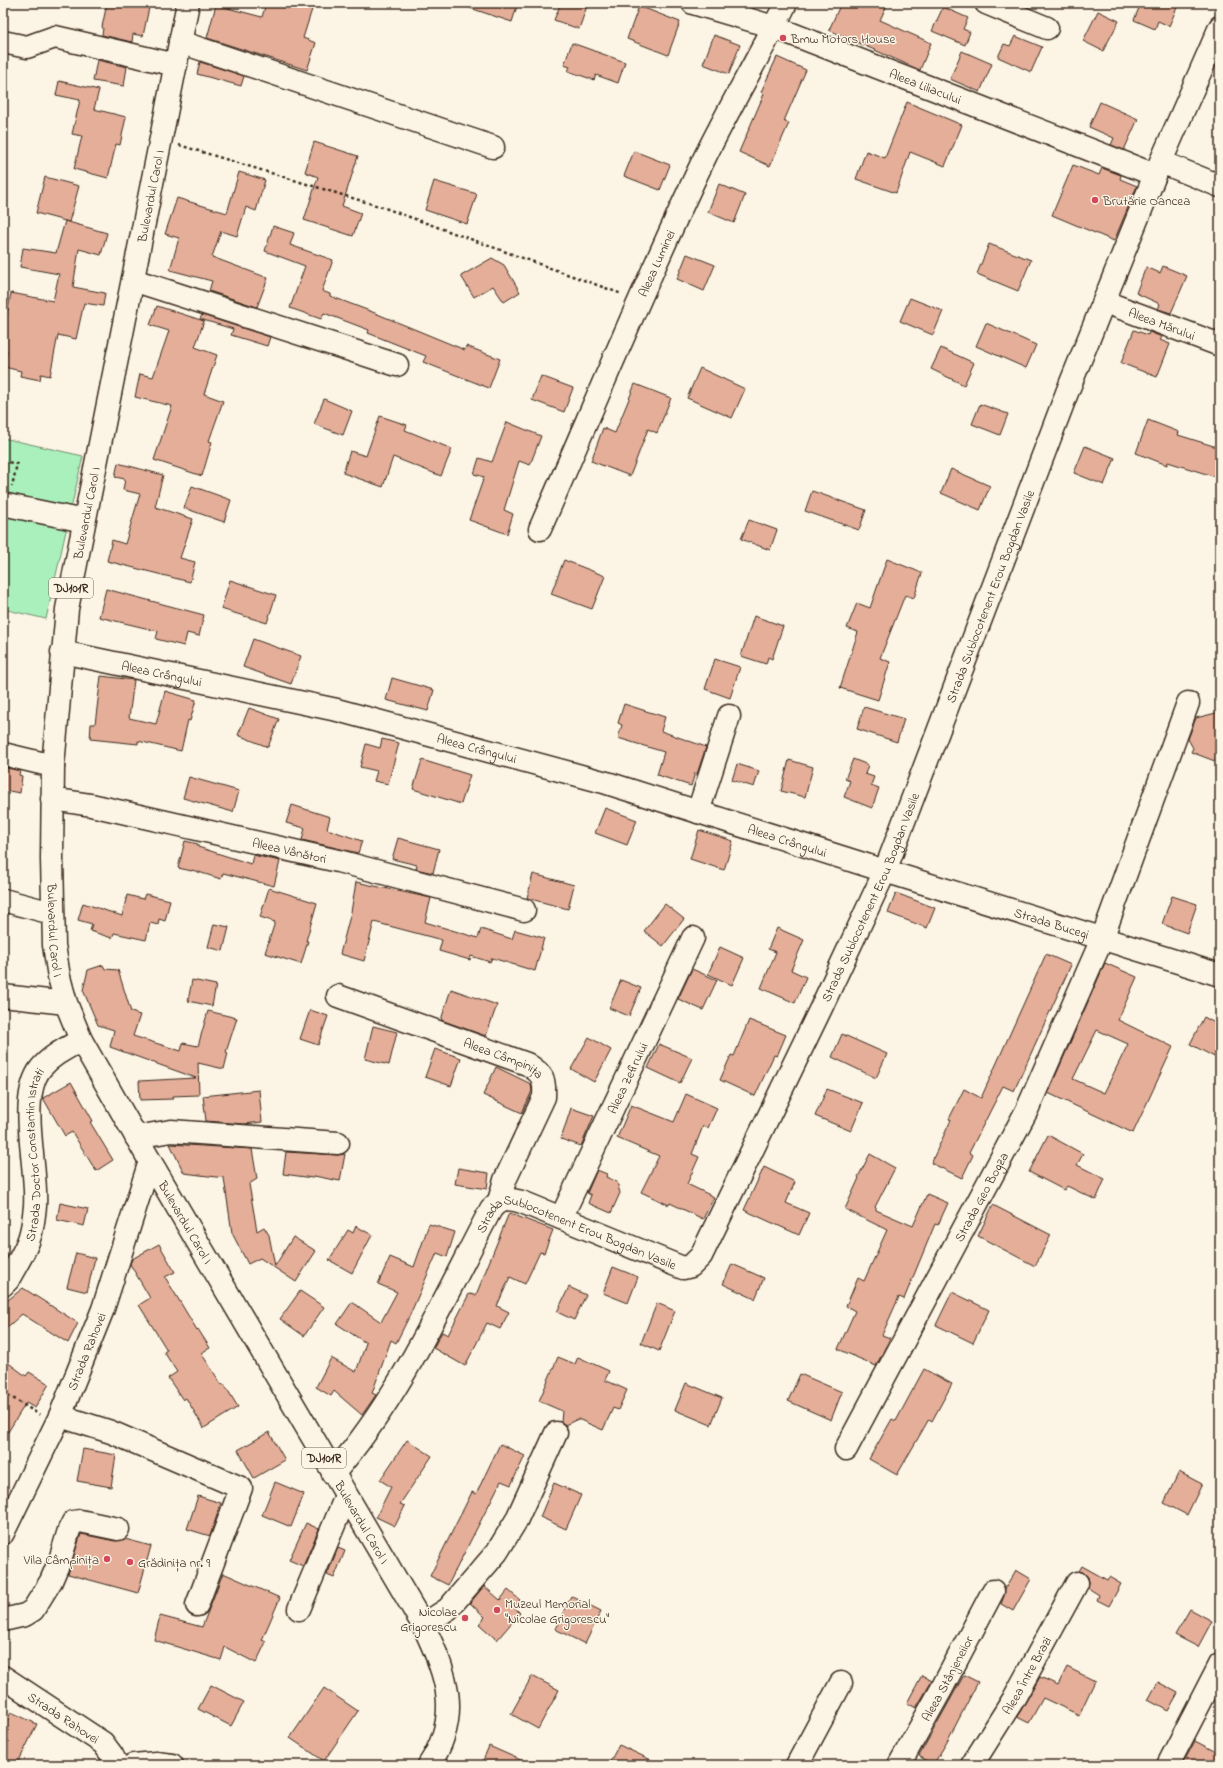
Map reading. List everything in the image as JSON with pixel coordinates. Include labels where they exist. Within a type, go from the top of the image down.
[{"type":"street","name":"Bulevardul Carol I","points":[[188,3],[162,140],[67,609],[53,766],[52,913],[54,945],[59,977],[66,1003],[81,1040],[150,1161],[423,1625],[441,1665],[446,1680],[448,1695],[447,1725],[436,1755],[429,1765]]},
{"type":"street","name":"Aleea Liliacului","points":[[693,3],[774,27],[1158,168],[1220,186]]},
{"type":"street","name":"Aleea Luminei","points":[[540,530],[640,300],[706,156],[786,3]]},
{"type":"street","points":[[986,3],[1047,28]]},
{"type":"street","name":"Strada Sublocotenent Erou Bogdan Vasile","points":[[333,1474],[360,1441],[400,1382],[491,1209],[499,1200],[509,1199],[522,1202],[675,1266],[683,1268],[691,1266],[701,1256],[885,871],[1066,397],[1158,168],[1219,31]]},
{"type":"street","points":[[3,42],[27,47],[55,38],[176,65]]},
{"type":"street","points":[[180,42],[493,147]]},
{"type":"street","points":[[133,280],[397,365]]},
{"type":"street","name":"Aleea Mărului","points":[[1105,302],[1220,345]]},
{"type":"street","points":[[7,505],[84,521]]},
{"type":"street","name":"Aleea Crângului","points":[[62,652],[336,710],[607,783],[885,871]]},
{"type":"street","name":"Strada Geo Bogza","points":[[846,1449],[1023,1116],[1102,938],[1188,703]]},
{"type":"street","points":[[698,812],[729,716]]},
{"type":"street","points":[[3,754],[53,766]]},
{"type":"street","name":"Aleea Vânători","points":[[52,799],[91,805],[338,861],[524,910]]},
{"type":"street","name":"Strada Bucegi","points":[[885,871],[1220,973]]},
{"type":"street","points":[[3,900],[52,913]]},
{"type":"street","name":"Aleea Zefirului","points":[[561,1218],[693,938]]},
{"type":"street","points":[[3,996],[66,1003]]},
{"type":"street","name":"Aleea Câmpinița","points":[[338,996],[527,1064],[540,1072],[545,1083],[544,1097],[505,1180],[499,1200]]},
{"type":"street","name":"Strada Doctor Constantin Istrati","points":[[3,1285],[8,1280],[30,1237],[35,1205],[35,1175],[29,1104],[34,1081],[41,1068],[55,1055],[81,1040]]},
{"type":"street","points":[[136,1137],[171,1131],[338,1142]]},
{"type":"street","name":"Strada Rahovei","points":[[3,1533],[58,1421],[103,1309],[150,1161]]},
{"type":"street","points":[[58,1421],[111,1432],[241,1488],[197,1605]]},
{"type":"street","points":[[423,1625],[448,1608],[497,1552],[516,1521],[556,1434]]},
{"type":"street","points":[[299,1609],[346,1496]]},
{"type":"street","points":[[3,1620],[25,1615],[33,1610],[51,1581],[73,1522],[80,1521],[118,1529]]},
{"type":"street","name":"Aleea Între Brazi","points":[[972,1765],[1013,1700],[1077,1583]]},
{"type":"street","name":"Aleea Stânjeneilor","points":[[899,1765],[941,1690],[993,1591]]},
{"type":"street","points":[[1168,1765],[1220,1664]]},
{"type":"street","name":"Strada Rahovei","points":[[3,1677],[103,1743],[117,1765]]},
{"type":"street","points":[[797,1765],[841,1683]]},
{"type":"street","points":[[133,1765],[156,1763],[172,1765]]},
{"type":"path","points":[[162,140],[382,207],[640,300]]},
{"type":"path","points":[[3,461],[17,464],[7,505]]},
{"type":"path","points":[[3,1392],[58,1421]]},
{"type":"green space","points":[[3,438],[83,456],[46,619],[3,609]]},
{"type":"building","points":[[107,3],[150,3],[143,36],[133,34],[132,42],[102,35],[102,27]]},
{"type":"building","points":[[266,3],[314,3],[303,38],[316,43],[307,70],[207,38],[216,5],[262,17]]},
{"type":"building","points":[[464,3],[518,3],[512,22],[464,6]]},
{"type":"building","points":[[561,3],[588,3],[579,29],[554,20]]},
{"type":"building","points":[[841,3],[888,3],[880,20],[931,43],[920,70],[829,30]]},
{"type":"building","points":[[1141,3],[1179,3],[1169,26],[1158,21],[1155,29],[1134,20]]},
{"type":"building","points":[[639,6],[680,22],[668,55],[627,39]]},
{"type":"building","points":[[943,7],[968,18],[963,29],[970,32],[965,45],[932,31]]},
{"type":"building","points":[[1098,11],[1119,21],[1103,51],[1083,41]]},
{"type":"building","points":[[714,35],[740,45],[729,74],[703,64]]},
{"type":"building","points":[[1015,36],[1042,47],[1031,72],[998,57],[1004,44],[1010,46]]},
{"type":"building","points":[[572,43],[625,62],[618,83],[596,75],[594,80],[568,71],[570,67],[564,65]]},
{"type":"building","points":[[962,51],[992,64],[980,92],[950,79]]},
{"type":"building","points":[[777,57],[806,70],[784,121],[789,123],[770,166],[739,152],[764,94],[761,92]]},
{"type":"building","points":[[97,60],[127,67],[124,86],[93,81]]},
{"type":"building","points":[[200,62],[244,76],[241,86],[197,74]]},
{"type":"building","points":[[59,81],[99,90],[94,109],[126,117],[120,145],[116,144],[108,178],[74,169],[82,136],[72,134],[80,100],[56,95]]},
{"type":"building","points":[[907,102],[962,125],[945,166],[910,152],[896,193],[856,179],[866,151],[885,158]]},
{"type":"building","points":[[1100,102],[1138,119],[1124,150],[1111,145],[1114,138],[1089,127]]},
{"type":"building","points":[[314,142],[358,156],[342,206],[361,213],[353,236],[304,220],[318,177],[305,172]]},
{"type":"building","points":[[634,151],[670,165],[660,190],[624,176]]},
{"type":"building","name":"Brutărie Oancea","points":[[1073,165],[1099,175],[1102,168],[1121,175],[1120,179],[1137,186],[1114,241],[1052,215]]},
{"type":"building","points":[[239,172],[265,180],[256,211],[246,207],[237,236],[221,231],[212,257],[268,278],[257,307],[209,291],[212,281],[170,270],[179,238],[165,234],[177,198],[227,213]]},
{"type":"building","points":[[45,177],[79,186],[69,222],[36,213]]},
{"type":"building","points":[[434,181],[477,194],[467,224],[425,210]]},
{"type":"building","points":[[719,184],[745,195],[734,223],[708,212]]},
{"type":"building","points":[[65,221],[107,233],[101,255],[79,249],[73,287],[105,293],[103,306],[84,303],[76,339],[58,335],[50,376],[41,374],[40,380],[20,376],[21,371],[4,367],[7,350],[3,349],[3,336],[11,293],[53,301],[59,274],[20,267],[23,248],[56,253]]},
{"type":"building","points":[[273,226],[294,233],[290,245],[333,260],[322,291],[330,294],[330,296],[465,350],[466,346],[500,359],[489,388],[423,362],[426,356],[368,333],[369,330],[324,313],[321,319],[290,308],[305,266],[265,251]]},
{"type":"building","points":[[989,244],[1031,260],[1018,291],[977,274]]},
{"type":"building","points":[[687,254],[715,265],[704,291],[677,279]]},
{"type":"building","points":[[492,258],[504,265],[520,292],[504,302],[493,286],[474,297],[461,276]]},
{"type":"building","points":[[1163,266],[1187,276],[1171,313],[1158,309],[1160,304],[1136,293],[1146,267],[1160,273]]},
{"type":"building","points":[[910,298],[943,311],[933,335],[900,321]]},
{"type":"building","points":[[157,306],[204,321],[195,347],[217,355],[204,394],[223,401],[209,441],[212,442],[202,476],[154,460],[172,406],[135,397],[140,374],[153,377],[169,331],[150,325]]},
{"type":"building","points":[[202,315],[270,337],[267,346],[231,335],[233,329],[200,319]]},
{"type":"building","points":[[986,323],[1036,345],[1026,368],[976,346]]},
{"type":"building","points":[[1134,330],[1148,335],[1149,332],[1162,337],[1160,340],[1170,344],[1157,377],[1121,363]]},
{"type":"building","points":[[941,348],[974,363],[964,385],[931,369]]},
{"type":"building","points":[[700,368],[745,389],[732,418],[687,398]]},
{"type":"building","points":[[541,376],[573,388],[564,412],[532,400]]},
{"type":"building","points":[[635,384],[671,398],[657,433],[648,429],[630,476],[591,461],[603,428],[615,433]]},
{"type":"building","points":[[324,399],[352,411],[343,435],[314,424]]},
{"type":"building","points":[[980,404],[1008,414],[1000,435],[972,424]]},
{"type":"building","points":[[380,416],[407,425],[405,430],[452,449],[441,476],[393,457],[383,487],[343,473],[350,451],[366,456]]},
{"type":"building","points":[[1148,420],[1179,432],[1178,435],[1220,448],[1220,464],[1216,477],[1168,462],[1167,465],[1136,453]]},
{"type":"building","points":[[507,422],[541,436],[530,465],[519,461],[504,510],[513,514],[507,534],[469,520],[484,477],[474,474],[479,458],[492,462]]},
{"type":"building","points":[[1085,446],[1115,458],[1104,485],[1074,473]]},
{"type":"building","points":[[118,463],[163,475],[155,507],[193,519],[180,558],[195,562],[190,582],[107,561],[112,540],[125,544],[140,494],[123,490],[125,479],[115,477]]},
{"type":"building","points":[[951,469],[990,486],[980,510],[941,493]]},
{"type":"building","points":[[192,486],[231,500],[224,522],[184,508]]},
{"type":"building","points":[[812,491],[866,510],[859,530],[805,511]]},
{"type":"building","points":[[749,520],[777,530],[770,550],[741,539]]},
{"type":"building","points":[[887,559],[922,573],[914,598],[905,595],[880,658],[890,662],[878,700],[840,688],[858,632],[847,628],[857,603],[870,608]]},
{"type":"building","points":[[564,560],[605,576],[592,609],[551,594]]},
{"type":"building","points":[[230,580],[276,595],[267,623],[221,609]]},
{"type":"building","points":[[106,589],[204,615],[199,636],[187,633],[184,646],[156,639],[158,631],[99,617]]},
{"type":"building","points":[[754,616],[783,626],[772,659],[768,657],[766,664],[741,656]]},
{"type":"building","points":[[253,639],[301,656],[291,684],[243,667]]},
{"type":"building","points":[[715,659],[740,667],[730,698],[705,689]]},
{"type":"building","points":[[101,676],[134,680],[129,718],[156,724],[165,691],[196,700],[190,721],[188,720],[181,751],[138,741],[138,744],[90,739],[91,724],[95,724]]},
{"type":"building","points":[[392,678],[434,690],[428,711],[386,700]]},
{"type":"building","points":[[624,704],[665,717],[661,731],[706,747],[697,774],[695,773],[691,786],[657,775],[664,752],[618,738],[622,725],[618,723]]},
{"type":"building","points":[[864,707],[904,719],[897,742],[857,729]]},
{"type":"building","points":[[249,708],[279,719],[268,747],[238,735]]},
{"type":"building","points":[[1220,712],[1220,763],[1191,752],[1193,748],[1188,739],[1196,718]]},
{"type":"building","points":[[382,739],[399,743],[388,784],[374,781],[377,771],[360,767],[366,744],[380,748]]},
{"type":"building","points":[[853,759],[868,765],[865,774],[874,777],[871,785],[879,788],[872,808],[844,797],[850,781],[845,779]]},
{"type":"building","points":[[422,760],[470,775],[461,804],[413,789]]},
{"type":"building","points":[[789,760],[813,767],[805,797],[781,791]]},
{"type":"building","points":[[737,764],[759,771],[754,787],[732,780]]},
{"type":"building","points":[[3,767],[20,771],[19,775],[22,776],[20,793],[3,790]]},
{"type":"building","points":[[189,777],[239,791],[233,812],[183,798]]},
{"type":"building","points":[[292,805],[330,817],[327,829],[362,841],[358,853],[302,840],[305,828],[286,823]]},
{"type":"building","points":[[605,808],[637,820],[627,845],[595,833]]},
{"type":"building","points":[[699,830],[733,841],[724,870],[690,859]]},
{"type":"building","points":[[398,838],[439,849],[433,873],[416,869],[417,865],[392,859]]},
{"type":"building","points":[[185,841],[198,844],[198,847],[251,864],[253,855],[280,861],[274,886],[223,873],[221,879],[192,870],[178,868]]},
{"type":"building","points":[[533,874],[574,885],[568,909],[527,898]]},
{"type":"building","points":[[356,882],[431,898],[425,922],[478,938],[481,929],[512,939],[515,930],[544,938],[535,971],[492,958],[490,962],[471,956],[470,960],[439,951],[442,940],[374,922],[364,961],[340,954],[351,912]]},
{"type":"building","points":[[269,888],[317,903],[301,964],[265,953],[275,922],[260,917]]},
{"type":"building","points":[[896,893],[935,908],[927,928],[888,913]]},
{"type":"building","points":[[145,894],[170,900],[165,921],[159,919],[158,925],[150,923],[146,940],[114,933],[112,938],[90,931],[92,924],[78,920],[83,903],[122,916],[127,895],[143,899]]},
{"type":"building","points":[[1172,896],[1197,904],[1187,933],[1162,924]]},
{"type":"building","points":[[665,904],[684,919],[663,946],[644,931]]},
{"type":"building","points":[[214,924],[229,927],[223,951],[208,947]]},
{"type":"building","points":[[777,928],[804,940],[791,970],[806,977],[795,1003],[761,988],[776,952],[768,949]]},
{"type":"building","points":[[720,947],[744,958],[732,985],[708,974]]},
{"type":"building","points":[[1046,954],[1071,965],[1014,1091],[1003,1086],[969,1153],[973,1155],[962,1178],[931,1163],[951,1120],[949,1119],[964,1089],[981,1098]]},
{"type":"building","points":[[1105,963],[1137,977],[1118,1020],[1173,1047],[1133,1133],[1048,1093]],"holes":[[[1097,1030],[1128,1044],[1104,1093],[1073,1079]]]},
{"type":"building","points":[[103,965],[105,969],[118,970],[131,1012],[140,1015],[133,1036],[181,1051],[183,1043],[198,1046],[208,1011],[237,1018],[226,1052],[228,1053],[224,1069],[198,1063],[199,1095],[172,1096],[173,1099],[140,1100],[139,1081],[196,1078],[110,1047],[114,1030],[98,1025],[83,990],[88,970]]},
{"type":"building","points":[[692,969],[717,980],[703,1010],[678,999]]},
{"type":"building","points":[[192,980],[216,985],[212,1006],[188,1001]]},
{"type":"building","points":[[621,980],[641,988],[629,1016],[609,1008]]},
{"type":"building","points":[[451,989],[497,1005],[486,1036],[441,1020]]},
{"type":"building","points":[[310,1010],[328,1016],[318,1045],[300,1039]]},
{"type":"building","points":[[1204,1017],[1220,1026],[1220,1060],[1190,1044]]},
{"type":"building","points":[[749,1020],[786,1035],[777,1056],[774,1055],[755,1096],[720,1080],[731,1055],[734,1056]]},
{"type":"building","points":[[373,1026],[397,1032],[389,1065],[365,1059]]},
{"type":"building","points":[[842,1034],[887,1054],[876,1078],[832,1057]]},
{"type":"building","points":[[589,1037],[611,1050],[594,1082],[571,1069]]},
{"type":"building","points":[[659,1044],[692,1058],[680,1083],[648,1068]]},
{"type":"building","points":[[435,1049],[461,1058],[451,1086],[425,1077]]},
{"type":"building","points":[[496,1067],[531,1084],[532,1091],[522,1113],[483,1095]]},
{"type":"building","points":[[71,1082],[93,1121],[90,1122],[113,1160],[96,1171],[72,1132],[65,1136],[43,1098]]},
{"type":"building","points":[[827,1089],[863,1103],[851,1131],[815,1116]]},
{"type":"building","points":[[259,1090],[262,1122],[244,1124],[206,1121],[203,1096]]},
{"type":"building","points":[[686,1094],[717,1108],[708,1128],[703,1126],[692,1154],[699,1157],[687,1184],[714,1197],[703,1219],[670,1203],[669,1205],[641,1192],[659,1156],[617,1138],[631,1105],[674,1122]]},
{"type":"building","points":[[571,1108],[594,1116],[581,1146],[561,1139]]},
{"type":"building","points":[[1048,1135],[1083,1154],[1077,1165],[1105,1179],[1096,1200],[1067,1186],[1064,1190],[1029,1172]]},
{"type":"building","points":[[170,1144],[252,1149],[257,1179],[249,1184],[257,1231],[264,1227],[269,1235],[275,1266],[293,1237],[316,1251],[296,1282],[260,1258],[248,1264],[232,1233],[224,1178],[184,1173]]},
{"type":"building","points":[[286,1152],[337,1155],[345,1154],[340,1181],[314,1176],[313,1178],[283,1174]]},
{"type":"building","points":[[870,1154],[895,1168],[875,1207],[876,1210],[913,1226],[927,1194],[948,1203],[938,1225],[935,1224],[904,1299],[899,1297],[882,1335],[890,1338],[876,1366],[838,1349],[855,1311],[846,1306],[858,1278],[864,1281],[887,1230],[845,1209],[859,1178],[858,1177]]},
{"type":"building","points":[[764,1167],[795,1182],[786,1203],[809,1213],[799,1235],[744,1210]]},
{"type":"building","points":[[458,1168],[489,1173],[487,1189],[455,1184]]},
{"type":"building","points":[[597,1170],[607,1174],[606,1177],[617,1182],[620,1193],[611,1213],[588,1203],[591,1195],[587,1193]]},
{"type":"building","points":[[60,1203],[88,1209],[84,1226],[57,1220]]},
{"type":"building","points":[[993,1205],[1051,1235],[1035,1266],[978,1236]]},
{"type":"building","points":[[509,1213],[553,1230],[544,1253],[540,1252],[525,1284],[510,1277],[497,1306],[509,1312],[500,1329],[487,1323],[465,1366],[433,1348],[442,1332],[448,1335],[469,1294],[476,1295]]},
{"type":"building","points":[[429,1224],[455,1232],[447,1257],[437,1253],[396,1343],[391,1340],[372,1393],[376,1395],[362,1415],[334,1391],[331,1396],[316,1387],[331,1358],[356,1372],[366,1343],[337,1324],[352,1302],[381,1322],[397,1292],[378,1284],[390,1257],[414,1267]]},
{"type":"building","points":[[356,1226],[372,1235],[352,1273],[329,1260],[348,1230],[353,1233]]},
{"type":"building","points":[[159,1244],[175,1272],[165,1277],[197,1330],[198,1329],[210,1348],[201,1353],[222,1385],[224,1384],[238,1407],[204,1428],[186,1398],[183,1400],[168,1378],[177,1372],[164,1352],[167,1350],[139,1305],[150,1298],[130,1264],[132,1259]]},
{"type":"building","points":[[76,1253],[95,1258],[87,1292],[67,1287]]},
{"type":"building","points":[[732,1264],[764,1278],[755,1299],[723,1284]]},
{"type":"building","points":[[613,1267],[638,1277],[628,1303],[603,1293]]},
{"type":"building","points":[[569,1287],[586,1295],[574,1320],[557,1312]]},
{"type":"building","points":[[23,1288],[78,1323],[68,1343],[22,1314],[3,1331],[3,1304]]},
{"type":"building","points":[[300,1291],[324,1307],[304,1336],[280,1319]]},
{"type":"building","points":[[952,1292],[989,1310],[973,1343],[936,1325]]},
{"type":"building","points":[[657,1303],[675,1311],[659,1351],[641,1343]]},
{"type":"building","points":[[558,1357],[575,1364],[578,1357],[609,1371],[605,1380],[627,1390],[618,1410],[613,1408],[603,1430],[578,1419],[565,1425],[561,1422],[562,1411],[539,1401]]},
{"type":"building","points":[[3,1359],[26,1376],[29,1372],[49,1384],[35,1408],[26,1403],[3,1440]]},
{"type":"building","points":[[924,1369],[952,1384],[932,1421],[929,1419],[897,1475],[869,1459],[892,1419],[896,1421]]},
{"type":"building","points":[[800,1374],[842,1392],[831,1420],[788,1401]]},
{"type":"building","points":[[686,1383],[722,1398],[711,1425],[675,1410]]},
{"type":"building","points":[[269,1432],[285,1460],[254,1478],[238,1450]]},
{"type":"building","points":[[407,1440],[432,1456],[400,1504],[405,1506],[395,1526],[376,1517],[391,1487],[380,1480]]},
{"type":"building","points":[[500,1444],[525,1456],[511,1485],[501,1481],[448,1585],[430,1576],[472,1492],[476,1494]]},
{"type":"building","points":[[83,1449],[116,1455],[111,1487],[77,1481]]},
{"type":"building","points":[[1179,1472],[1202,1484],[1187,1515],[1164,1503]]},
{"type":"building","points":[[275,1482],[304,1494],[291,1527],[262,1515]]},
{"type":"building","points":[[554,1483],[581,1495],[566,1529],[540,1517]]},
{"type":"building","points":[[198,1496],[221,1503],[210,1536],[187,1529]]},
{"type":"building","points":[[306,1523],[319,1529],[303,1566],[289,1560]]},
{"type":"building","name":"Vila Câmpinița","points":[[81,1534],[115,1541],[125,1539],[151,1546],[138,1593],[68,1574]]},
{"type":"building","points":[[338,1548],[345,1551],[334,1578],[327,1575]]},
{"type":"building","points":[[1082,1566],[1107,1580],[1109,1577],[1121,1584],[1109,1606],[1097,1600],[1099,1595],[1088,1588],[1088,1577],[1083,1572],[1079,1571]]},
{"type":"building","points":[[1016,1570],[1031,1579],[1013,1611],[1001,1604],[1005,1589]]},
{"type":"building","points":[[223,1573],[280,1598],[262,1640],[266,1642],[256,1663],[225,1647],[221,1660],[154,1640],[160,1616],[202,1627]]},
{"type":"building","name":"Muzeul Memorial \"Nicolae Grigorescu\"","points":[[484,1586],[500,1600],[508,1590],[520,1600],[514,1607],[520,1613],[497,1640],[479,1624],[485,1617],[470,1603]]},
{"type":"building","points":[[571,1596],[601,1611],[585,1644],[555,1629]]},
{"type":"building","points":[[1190,1609],[1212,1621],[1198,1647],[1175,1635]]},
{"type":"building","points":[[1067,1667],[1095,1681],[1079,1715],[1043,1698],[1029,1723],[1017,1717],[1040,1677],[1058,1685]]},
{"type":"building","points":[[922,1675],[932,1681],[916,1708],[907,1703]]},
{"type":"building","points":[[964,1675],[978,1682],[947,1742],[933,1765],[919,1756]]},
{"type":"building","points":[[532,1676],[559,1690],[538,1729],[511,1714]]},
{"type":"building","points":[[1158,1682],[1178,1693],[1168,1711],[1148,1700]]},
{"type":"building","points":[[211,1685],[244,1702],[231,1726],[198,1709]]},
{"type":"building","points":[[324,1688],[358,1711],[324,1761],[290,1738]]},
{"type":"building","points":[[11,1712],[37,1724],[17,1765],[3,1759],[3,1730]]},
{"type":"building","points":[[1195,1741],[1220,1754],[1220,1759],[1217,1765],[1182,1765]]},
{"type":"building","points":[[619,1745],[662,1765],[608,1765]]},
{"type":"building","points":[[489,1746],[532,1765],[481,1765]]},
{"type":"place","name":"Bmw Motors House","points":[[783,38]]},
{"type":"place","name":"Brutărie Oancea","points":[[1095,200]]},
{"type":"place","name":"Vila Câmpinița","points":[[107,1559]]},
{"type":"place","name":"Grădinița nr. 9","points":[[130,1562]]},
{"type":"place","name":"Muzeul Memorial \"Nicolae Grigorescu\"","points":[[497,1610]]},
{"type":"place","name":"Nicolae Grigorescu","points":[[465,1618]]}]
